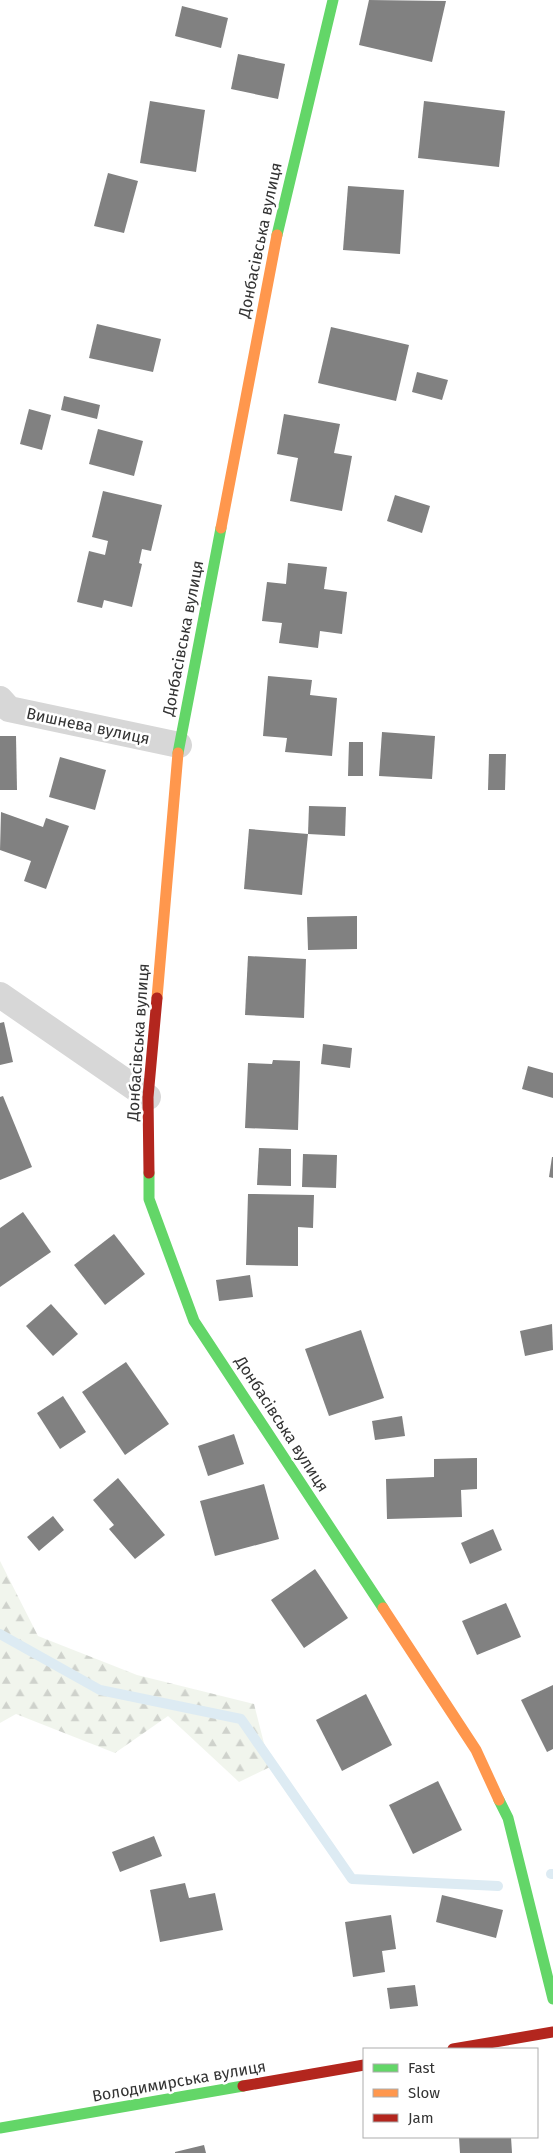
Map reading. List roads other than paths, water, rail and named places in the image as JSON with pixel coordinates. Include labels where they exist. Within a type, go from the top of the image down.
[{"type":"street","name":"Донбасівська вулиця","points":[[333,0],[283,203],[179,745],[148,1097],[149,1199],[194,1321],[476,1750],[508,1818],[553,1998]]},
{"type":"street","name":"Вишнева вулиця","points":[[0,699],[9,709],[179,745]]},
{"type":"street","points":[[0,996],[148,1097]]},
{"type":"street","points":[[459,2048],[553,2032]]},
{"type":"street","name":"Володимирська вулиця","points":[[0,2128],[363,2065]]},
{"type":"waterway","points":[[0,1634],[100,1690],[241,1719],[352,1879],[498,1886]]}]
